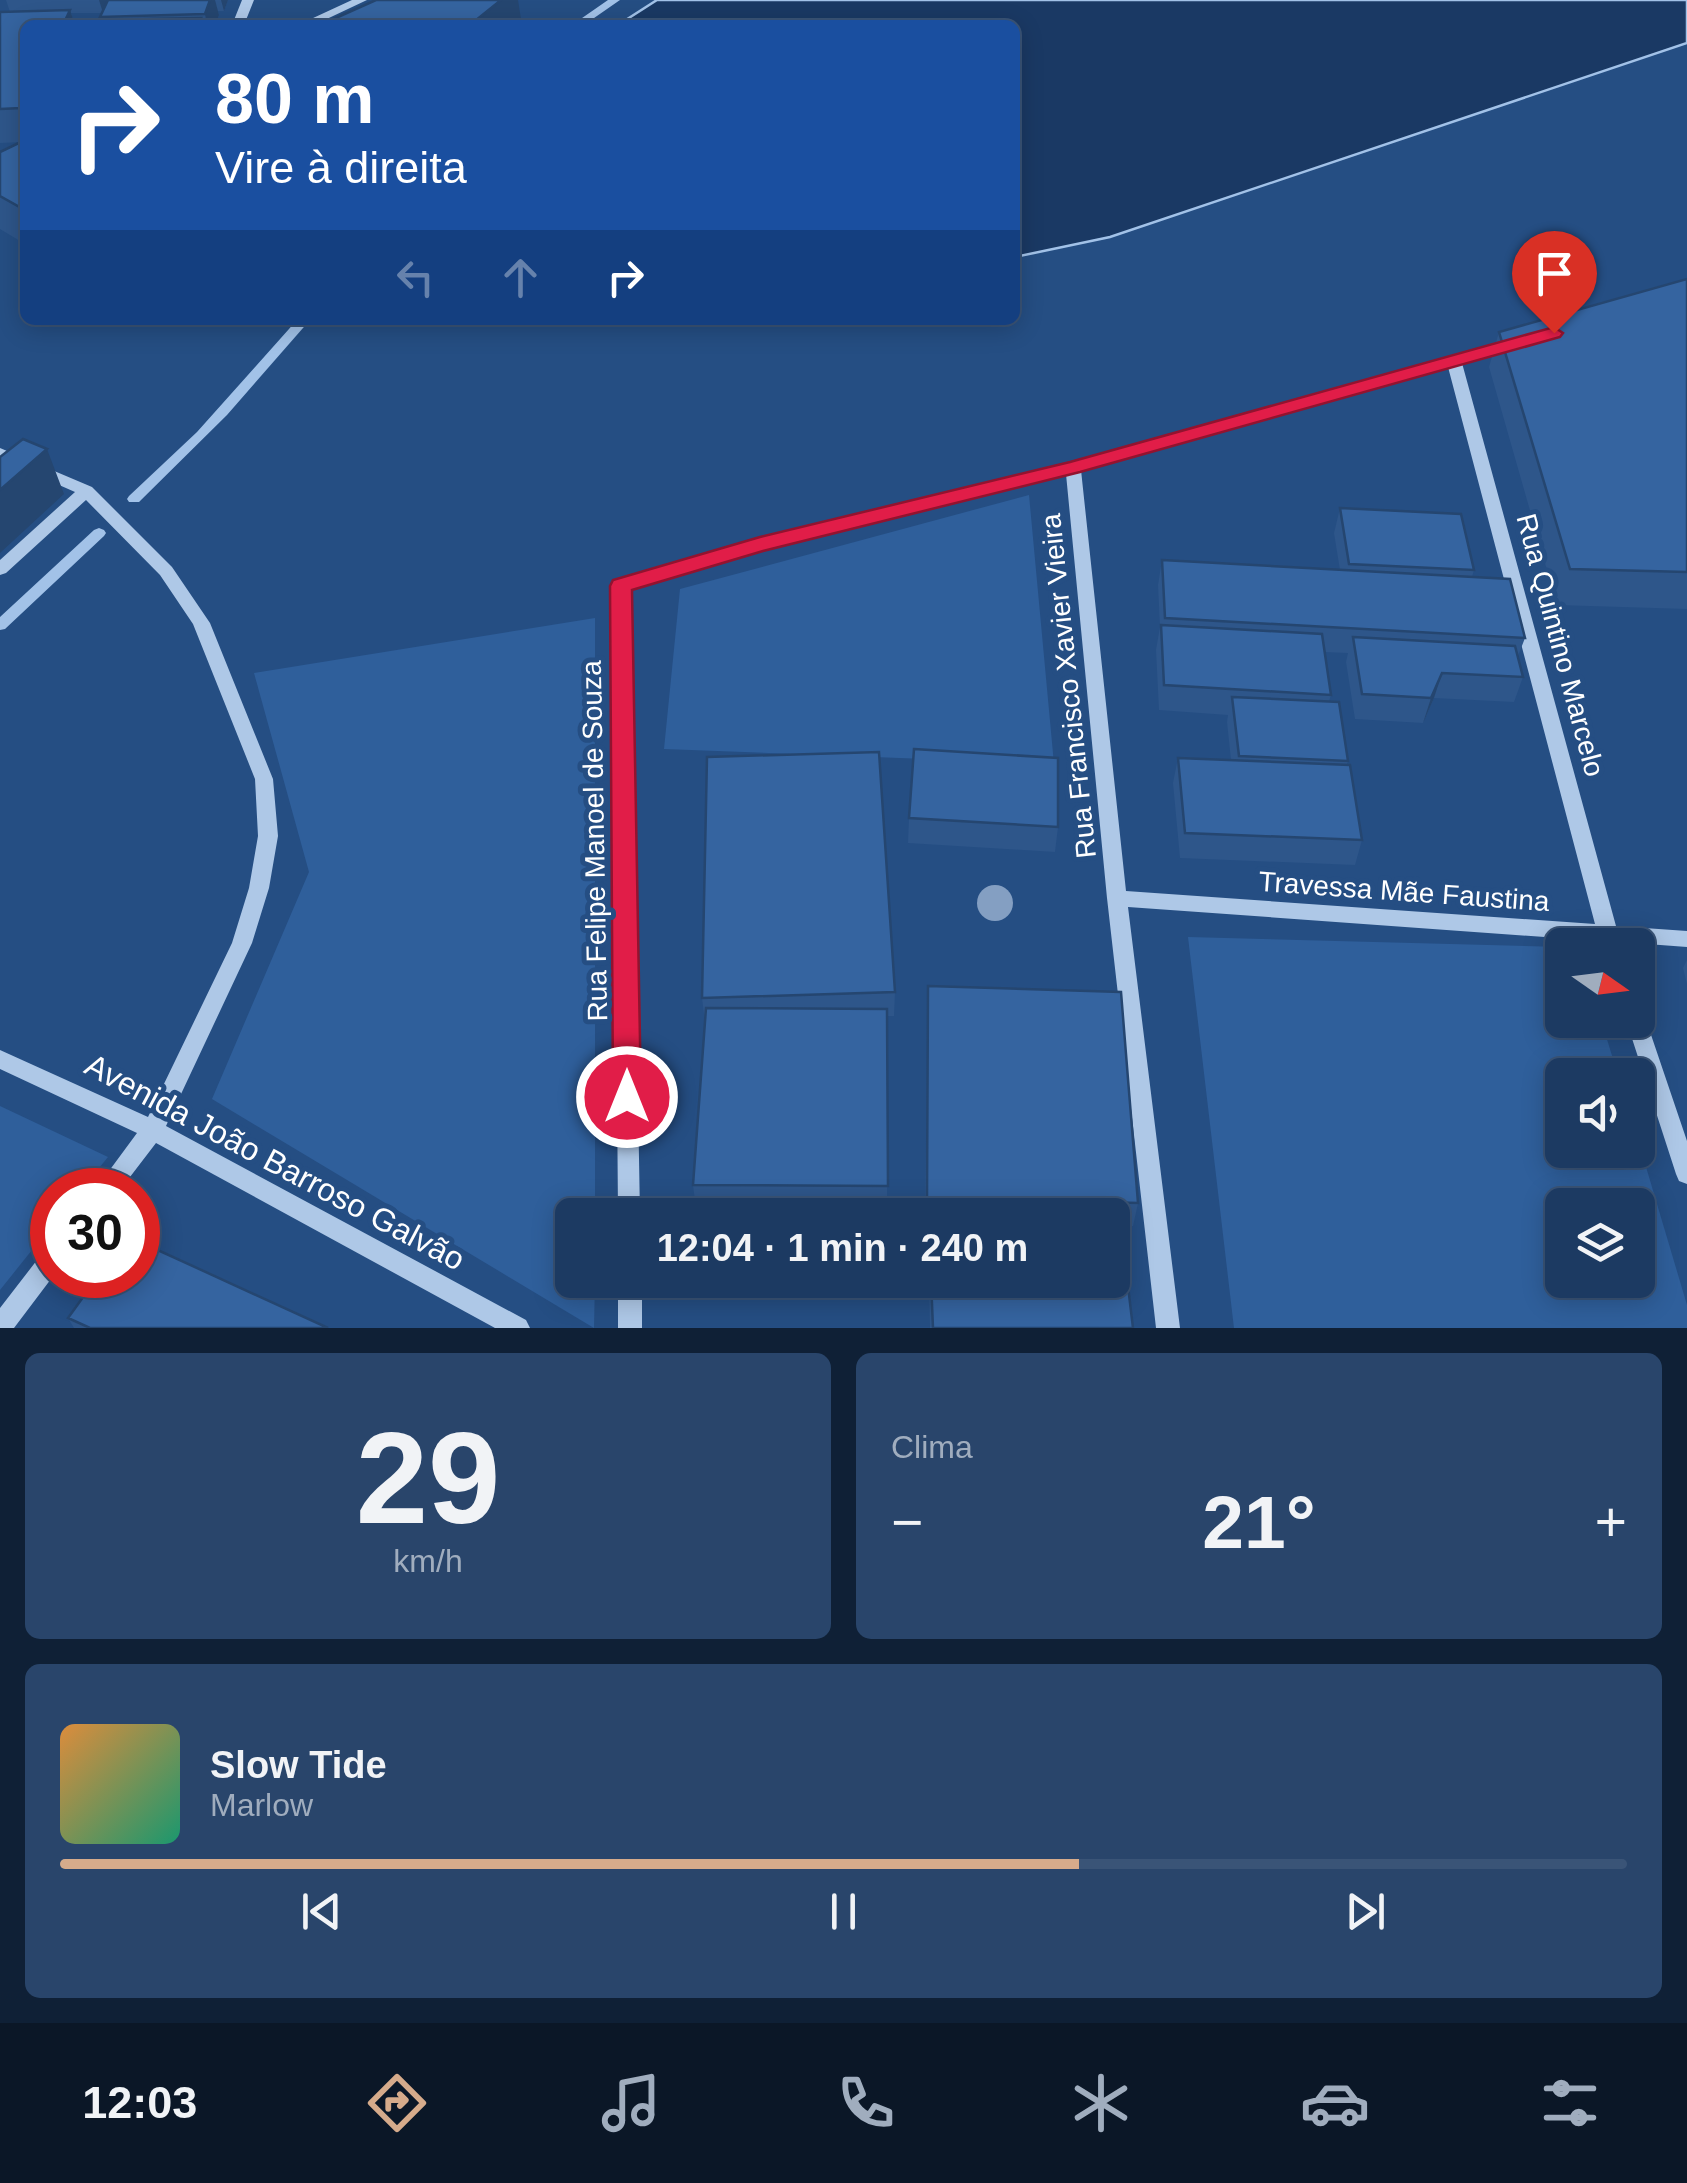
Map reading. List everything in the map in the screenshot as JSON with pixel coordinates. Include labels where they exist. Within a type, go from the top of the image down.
[{"type":"street","points":[[315,20],[361,0]]},
{"type":"street","points":[[1073,468],[1526,341]]},
{"type":"street","name":"Rua Quintino Marcelo","points":[[1454,361],[1606,928]]},
{"type":"street","points":[[0,453],[86,491],[166,571],[201,623],[264,779],[268,836],[242,943],[153,1130],[123,1168]]},
{"type":"street","name":"Rua Felipe Manoel de Souza","points":[[629,1198],[621,586],[760,544],[1073,468]]},
{"type":"street","name":"Rua Francisco Xavier Vieira","points":[[1073,468],[1116,898],[1168,1328]]},
{"type":"street","points":[[0,569],[86,491]]},
{"type":"street","name":"Travessa Mãe Faustina","points":[[1116,898],[1545,934]]},
{"type":"street","name":"Travessa Mãe Faustina","points":[[1655,939],[1687,939]]},
{"type":"street","points":[[1642,1038],[1687,1174]]},
{"type":"street","name":"Avenida João Barroso Galvão","points":[[0,1059],[153,1130],[518,1328]]},
{"type":"street","points":[[0,1327],[30,1288]]},
{"type":"street","points":[[630,1298],[630,1328]]},
{"type":"shaded area","points":[[657,0],[1687,0],[1687,43],[1110,237],[1020,256],[1020,20],[626,20]]},
{"type":"shaded area","points":[[1029,495],[1054,764],[664,749],[680,589]]},
{"type":"shaded area","points":[[595,618],[595,1198],[555,1198],[555,1298],[595,1298],[594,1328],[212,1099],[309,872],[254,673]]},
{"type":"shaded area","points":[[1188,937],[1545,947],[1545,1038],[1607,1038],[1613,1058],[1545,1058],[1545,1168],[1646,1168],[1652,1188],[1545,1188],[1545,1298],[1655,1298],[1655,1197],[1687,1305],[1687,1328],[1234,1328]]},
{"type":"shaded area","points":[[0,1106],[108,1157],[99,1168],[30,1168],[30,1252],[0,1290]]},
{"type":"building","points":[[108,0],[210,0],[205,14],[100,17]]},
{"type":"building","points":[[376,0],[501,0],[476,20],[331,20]]},
{"type":"building","points":[[70,10],[65,20],[20,20],[20,108],[0,109],[0,12]]},
{"type":"building","points":[[201,18],[200,20],[92,20]]},
{"type":"building","points":[[20,142],[20,207],[0,196],[0,152]]},
{"type":"building","points":[[1687,279],[1687,572],[1570,569],[1499,332]]},
{"type":"building","points":[[23,439],[47,449],[0,490],[0,457]]},
{"type":"building","points":[[1340,508],[1461,514],[1474,570],[1349,564]]},
{"type":"building","points":[[1162,560],[1510,579],[1525,638],[1165,618]]},
{"type":"building","points":[[1161,625],[1322,634],[1331,695],[1164,685]]},
{"type":"building","points":[[1353,637],[1515,646],[1523,677],[1442,673],[1431,698],[1362,694]]},
{"type":"building","points":[[1232,697],[1339,702],[1348,761],[1239,756]]},
{"type":"building","points":[[914,749],[1058,758],[1058,827],[909,818]]},
{"type":"building","points":[[879,752],[895,992],[702,998],[707,757]]},
{"type":"building","points":[[1178,758],[1350,765],[1362,840],[1185,833]]},
{"type":"building","points":[[928,986],[1121,992],[1138,1203],[1130,1203],[1130,1198],[927,1197]]},
{"type":"building","points":[[706,1008],[887,1009],[888,1186],[693,1185]]},
{"type":"building","points":[[160,1251],[328,1328],[90,1328],[68,1318],[82,1298],[160,1298]]},
{"type":"building","points":[[932,1298],[1129,1298],[1133,1328],[933,1328]]},
{"type":"waterway","points":[[585,20],[615,0]]},
{"type":"waterway","points":[[134,499],[201,435],[300,325]]},
{"type":"waterway","points":[[0,625],[99,533]]},
{"type":"route","points":[[627,1097],[621,586],[760,544],[1073,468],[1554,333]]}]
